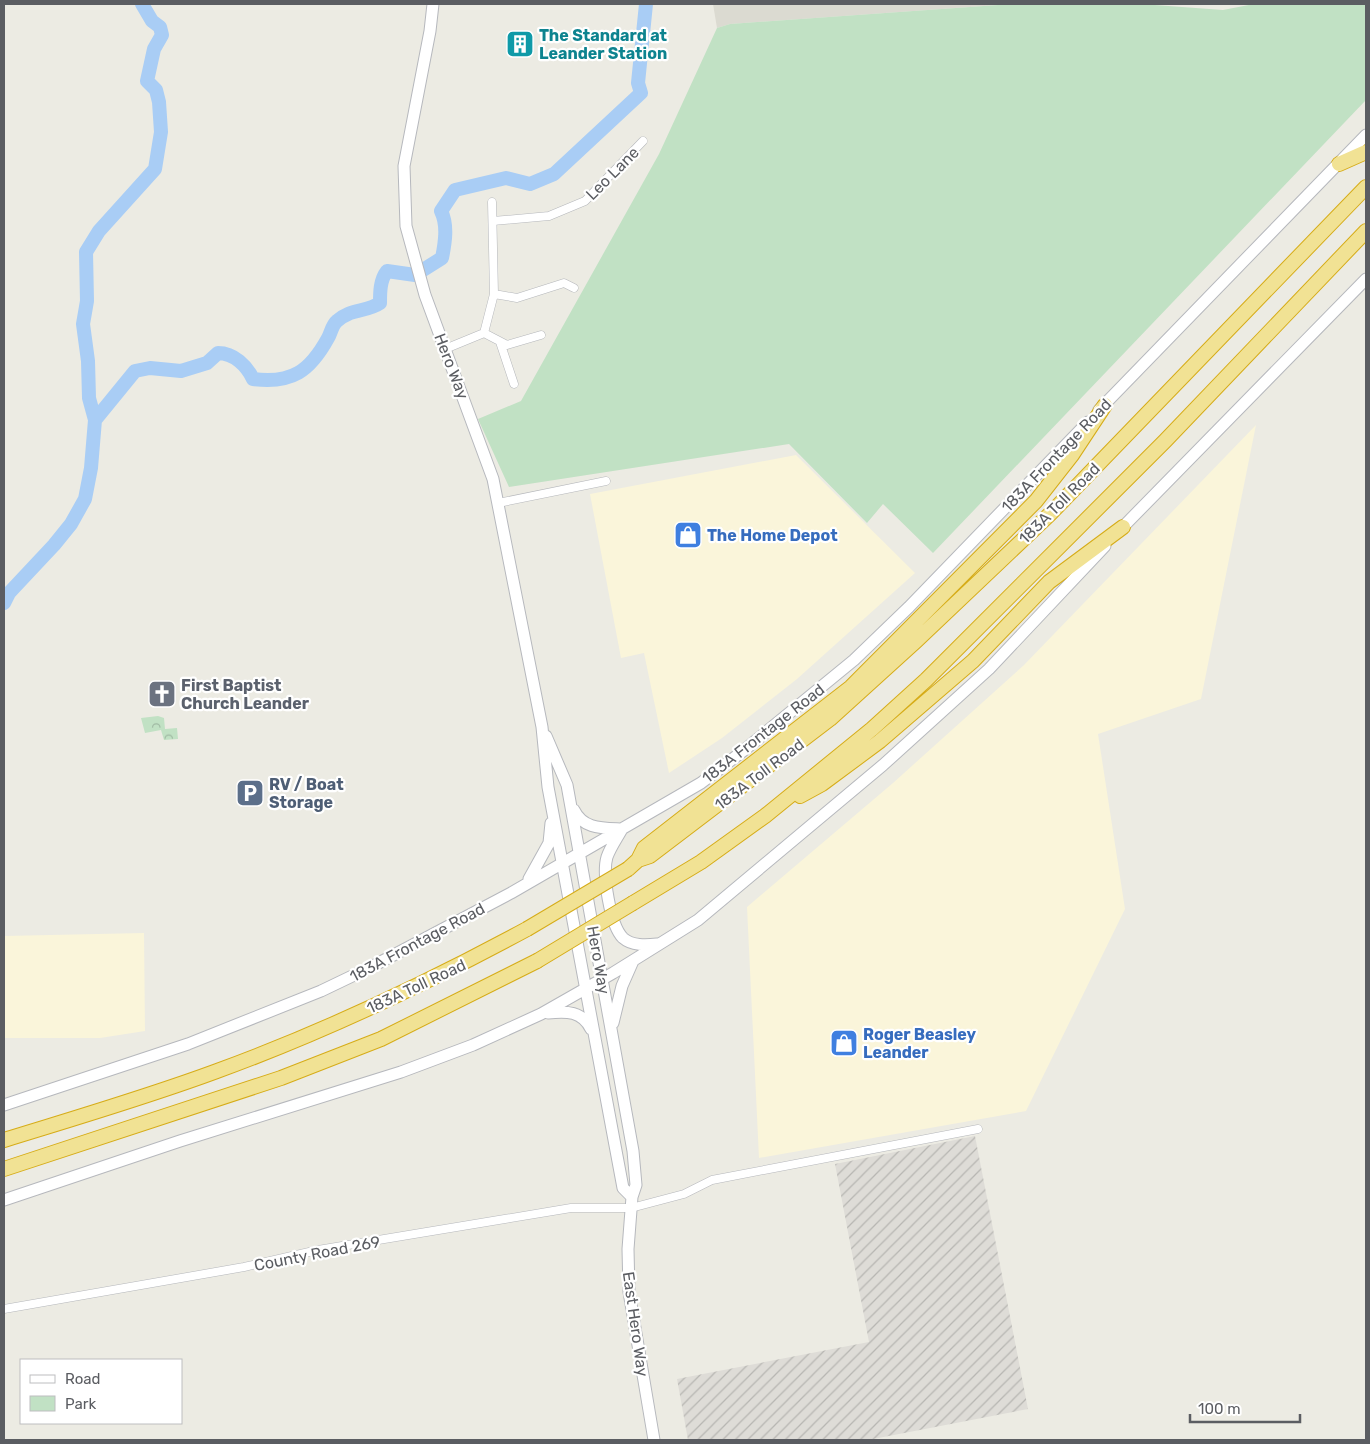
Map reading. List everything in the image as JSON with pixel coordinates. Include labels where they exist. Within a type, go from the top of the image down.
[{"type":"highway","points":[[1339,164],[1366,152]]},
{"type":"highway","name":"183A Toll Road","points":[[4,1140],[217,1071],[342,1020],[450,971],[527,929],[628,869],[638,860],[650,856],[784,756],[874,680],[1050,514],[1366,187]]},
{"type":"highway","name":"183A Toll Road","points":[[4,1169],[281,1078],[381,1039],[537,960],[701,862],[765,816],[872,729],[926,680],[1165,441],[1366,231]]},
{"type":"highway","points":[[638,860],[644,848],[851,687],[905,635],[1036,501],[1072,455],[1105,405]]},
{"type":"highway","points":[[765,816],[822,784],[880,741],[974,661],[1049,582],[1123,527]]},
{"type":"main road","name":"Hero Way","points":[[433,4],[430,31],[404,166],[406,226],[422,284],[493,479],[542,727],[548,787],[623,1188],[632,1202]]},
{"type":"main road","name":"183A Frontage Road","points":[[4,1105],[188,1044],[321,990],[379,963],[526,884],[701,783],[743,752],[854,660],[909,607],[1366,135]]},
{"type":"main road","points":[[4,1200],[401,1072],[473,1045],[542,1014],[698,920],[883,765],[989,669],[1123,527],[1366,279]]},
{"type":"main road","name":"Hero Way","points":[[542,727],[567,784],[571,804],[633,1151],[636,1185],[632,1202]]},
{"type":"main road","points":[[526,884],[538,867],[549,843],[551,826],[548,787]]},
{"type":"main road","points":[[571,804],[583,823],[594,827],[622,830],[608,855],[605,866],[605,880],[617,928],[624,939],[633,943],[659,944]]},
{"type":"main road","points":[[612,1027],[622,986],[633,960]]},
{"type":"main road","points":[[542,1014],[566,1011],[577,1014],[587,1021],[595,1035]]},
{"type":"main road","name":"East Hero Way","points":[[632,1202],[628,1249],[629,1292],[654,1440]]},
{"type":"street","name":"Leo Lane","points":[[492,221],[549,216],[585,201],[643,141]]},
{"type":"street","points":[[484,333],[494,294],[492,202]]},
{"type":"street","points":[[494,294],[517,298],[564,283],[574,288]]},
{"type":"street","points":[[445,349],[484,333]]},
{"type":"street","points":[[484,333],[507,346],[540,335]]},
{"type":"street","points":[[500,342],[514,384]]},
{"type":"street","points":[[498,503],[606,481]]},
{"type":"street","name":"County Road 269","points":[[4,1309],[244,1267],[318,1250],[571,1208],[632,1202],[684,1194],[712,1180],[978,1129]]},
{"type":"shaded area","points":[[713,4],[1012,4],[730,24],[717,28]]},
{"type":"shaded area","points":[[1256,425],[1201,699],[1098,734],[1125,909],[1026,1111],[759,1158],[747,907],[893,783],[1024,665]]},
{"type":"shaded area","name":"The Home Depot","points":[[796,455],[915,573],[797,679],[722,738],[669,773],[644,653],[621,658],[590,494]]},
{"type":"shaded area","points":[[144,933],[145,1031],[100,1038],[4,1038],[4,936]]},
{"type":"shaded area","points":[[975,1136],[1028,1409],[868,1440],[688,1440],[677,1379],[869,1342],[835,1164]]},
{"type":"green space","points":[[1012,4],[1141,4],[1223,10],[1254,4],[1366,4],[1366,100],[933,553],[883,504],[867,523],[789,444],[509,487],[478,419],[521,401],[659,154],[717,28],[730,24]]},
{"type":"green space","points":[[158,716],[164,718],[165,729],[177,728],[178,739],[164,740],[161,730],[145,733],[141,718]]},
{"type":"waterway","points":[[4,603],[9,593],[71,524],[85,499],[91,468],[95,420],[89,398],[88,361],[83,324],[87,301],[86,252],[99,231],[155,169],[161,132],[159,102],[156,90],[147,81],[154,49],[162,35],[160,27],[152,21],[142,4]]},
{"type":"waterway","points":[[95,420],[135,371],[150,368],[181,371],[207,363],[218,353],[235,358],[247,369],[253,379],[267,380],[289,377],[307,367],[321,349],[337,321],[347,314],[380,303],[380,290],[387,271],[415,275],[442,258],[445,228],[441,211],[455,190],[506,178],[530,184],[554,174],[641,93],[638,83],[646,4]]},
{"type":"place","name":"The Standard at Leander Station","points":[[520,44]]},
{"type":"place","name":"The Home Depot","points":[[688,535]]},
{"type":"place","name":"First Baptist Church Leander","points":[[162,694]]},
{"type":"place","name":"RV / Boat Storage","points":[[250,793]]},
{"type":"place","name":"Roger Beasley Leander","points":[[844,1043]]}]
